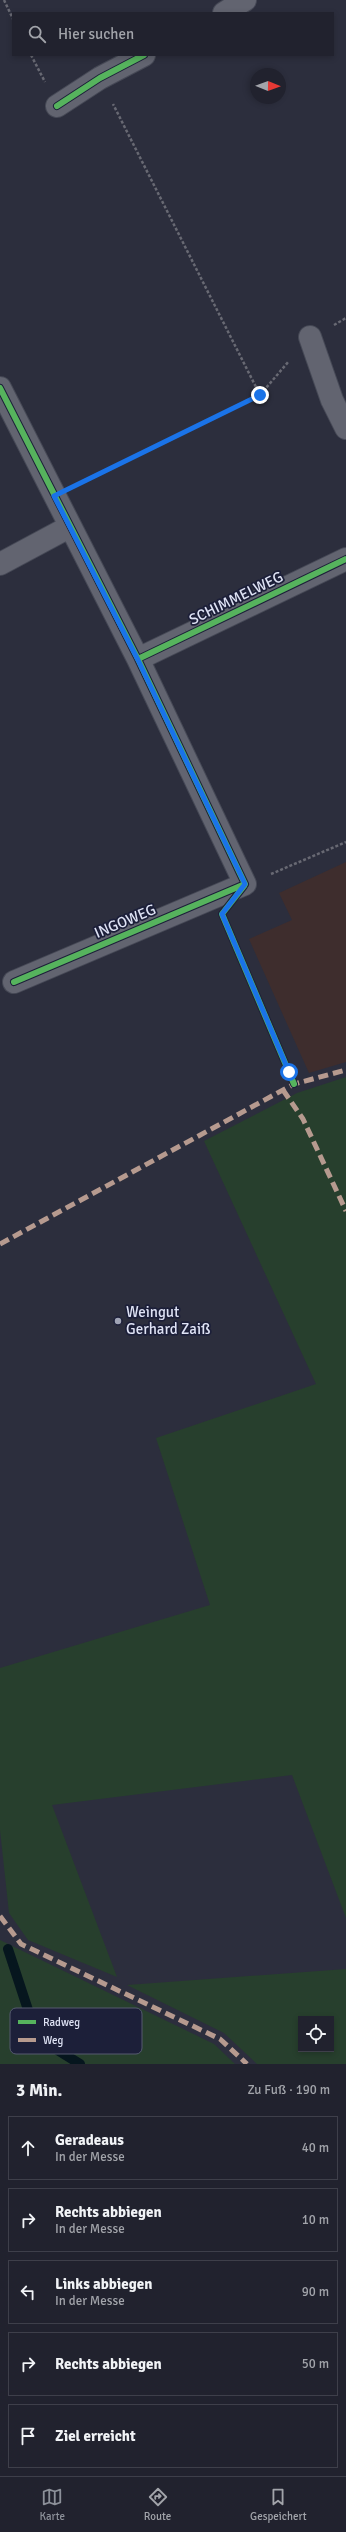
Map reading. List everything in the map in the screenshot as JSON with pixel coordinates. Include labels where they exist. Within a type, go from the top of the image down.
[{"type":"street","points":[[226,12],[245,0]]},
{"type":"street","points":[[56,106],[100,78],[142,56]]},
{"type":"street","points":[[310,337],[332,400],[346,428]]},
{"type":"street","points":[[0,388],[69,527],[138,660],[245,884]]},
{"type":"street","points":[[0,564],[69,527]]},
{"type":"street","name":"SCHIMMELWEG","points":[[138,660],[346,559]]},
{"type":"street","name":"INGOWEG","points":[[14,982],[245,884]]},
{"type":"path","points":[[4,0],[12,17]]},
{"type":"path","points":[[54,496],[260,395],[100,78]]},
{"type":"path","points":[[245,884],[346,842]]},
{"type":"path","points":[[225,921],[294,1084]]},
{"type":"shaded area","points":[[346,862],[346,1062],[309,1073],[249,939],[292,920],[279,893]]},
{"type":"green space","points":[[346,1077],[346,1918],[292,1775],[52,1805],[117,1977],[28,1940],[9,1913],[0,1830],[0,1668],[210,1605],[156,1438],[316,1384],[204,1141],[297,1093]]},
{"type":"green space","points":[[0,1940],[140,2008],[10,2008],[10,2054],[142,2054],[142,2009],[214,2044],[235,2064],[0,2064]]},
{"type":"green space","points":[[346,1969],[346,2064],[257,2064],[224,2033],[127,1985]]},
{"type":"waterway","points":[[8,1949],[27,2008]]},
{"type":"waterway","points":[[64,2054],[80,2064]]},
{"type":"marked path","points":[[0,1244],[294,1084],[346,1070]]},
{"type":"marked path","points":[[283,1090],[303,1119],[346,1211]]},
{"type":"marked path","points":[[0,1916],[21,1944],[220,2039],[247,2064]]},
{"type":"cycle path","points":[[57,106],[100,78],[142,56]]},
{"type":"cycle path","points":[[0,388],[138,659],[245,884]]},
{"type":"cycle path","points":[[138,659],[346,559]]},
{"type":"cycle path","points":[[14,982],[245,884]]},
{"type":"cycle path","points":[[244,886],[222,914],[294,1084]]},
{"type":"place","name":"Weingut Gerhard Zaiß","points":[[118,1321]]},
{"type":"route","points":[[260,395],[54,496],[138,660],[245,884],[222,914],[289,1072]]}]
